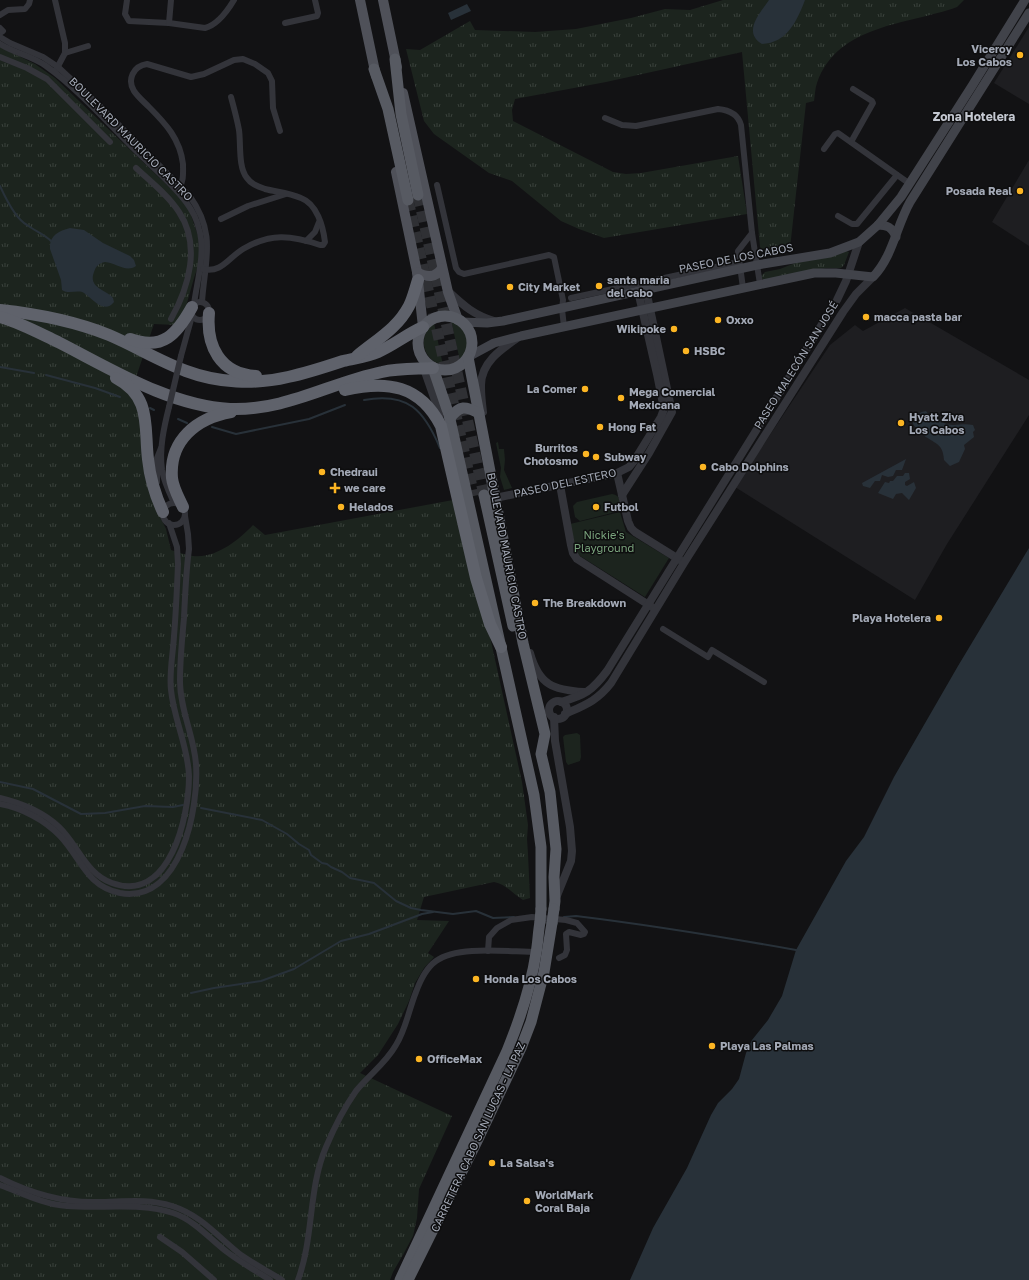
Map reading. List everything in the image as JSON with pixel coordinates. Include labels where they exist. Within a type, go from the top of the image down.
[{"type":"highway","points":[[374,69],[388,109],[413,198],[395,58]]},
{"type":"highway","points":[[353,359],[394,328],[410,304],[418,276]]},
{"type":"highway","points":[[0,306],[28,308],[66,316],[88,322],[138,342],[147,344],[160,341],[175,332],[195,308]]},
{"type":"highway","points":[[0,310],[42,315],[76,323],[109,335],[187,372],[214,379],[240,382],[276,380],[372,354],[387,348],[423,327],[431,320],[440,317],[449,316],[460,321],[468,330],[472,339],[472,348],[463,364],[454,369],[444,371],[429,368],[400,369],[381,372],[283,403],[220,414],[205,420],[192,428],[180,443],[173,464],[172,478],[180,509]]},
{"type":"highway","points":[[206,316],[213,347],[221,361],[233,370],[254,376],[305,373]]},
{"type":"highway","points":[[0,317],[21,324],[129,378],[172,397],[195,404],[213,407],[229,409],[253,408]]},
{"type":"highway","points":[[0,321],[33,335],[115,377],[132,390],[139,400],[145,416],[150,472],[156,496],[164,510]]},
{"type":"highway","points":[[423,327],[418,336],[418,351],[429,368],[446,422],[476,578],[490,624],[501,647]]},
{"type":"highway","name":"BOULEVARD MAURICIO CASTRO","points":[[468,357],[523,643],[545,734],[541,754]]},
{"type":"highway","points":[[310,395],[354,387],[392,386],[413,394],[424,402],[435,415],[446,422]]},
{"type":"highway","points":[[446,422],[457,410],[462,407],[479,413]]},
{"type":"highway","name":"BOULEVARD MAURICIO CASTRO","points":[[525,752],[523,713],[479,495],[550,792],[556,848]]},
{"type":"highway","points":[[520,602],[523,643]]},
{"type":"highway","name":"BOULEVARD MAURICIO CASTRO","points":[[501,647],[534,794],[540,831],[542,876],[541,909]]},
{"type":"highway","name":"CARRETERA CABO SAN LUCAS - LA PAZ","points":[[402,1278],[477,1141],[521,1048],[531,1022],[544,972],[555,905],[554,877],[556,848]]},
{"type":"highway","name":"CARRETERA CABO SAN LUCAS - LA PAZ","points":[[402,1278],[507,1051],[524,1005],[537,952],[541,909]]},
{"type":"main road","points":[[360,0],[418,276],[423,327]]},
{"type":"main road","points":[[383,0],[442,268],[448,292],[460,321]]},
{"type":"main road","name":"PASEO MALECÓN SAN JOSÉ","points":[[872,277],[882,267],[887,258],[910,202],[1025,0]]},
{"type":"main road","name":"PASEO MALECÓN SAN JOSÉ","points":[[901,197],[1029,13]]},
{"type":"main road","name":"PASEO DE LOS CABOS","points":[[460,321],[496,322],[562,309],[739,265],[757,265],[830,253],[859,242],[878,225],[901,197]]},
{"type":"main road","points":[[878,225],[888,226],[892,229],[896,237]]},
{"type":"main road","points":[[418,276],[429,277],[436,274],[442,268]]},
{"type":"main road","points":[[468,357],[494,343],[521,336],[814,273],[825,272],[872,277]]},
{"type":"street","points":[[0,15],[8,10],[25,9],[30,0]]},
{"type":"street","points":[[47,79],[56,70],[65,53],[65,44],[55,0]]},
{"type":"street","points":[[127,0],[126,14],[129,21],[169,23],[207,28],[218,20],[234,0]]},
{"type":"street","points":[[169,23],[171,0]]},
{"type":"street","points":[[285,23],[317,16],[318,13],[315,0]]},
{"type":"street","points":[[0,28],[3,31],[0,33]]},
{"type":"street","name":"BOULEVARD MAURICIO CASTRO","points":[[0,37],[16,46],[43,57],[178,188],[196,219],[205,245],[203,269],[195,308],[181,356],[162,442]]},
{"type":"street","name":"BOULEVARD MAURICIO CASTRO","points":[[0,44],[10,50],[56,70]]},
{"type":"street","points":[[65,53],[88,46]]},
{"type":"street","points":[[0,57],[27,68],[47,79],[110,142]]},
{"type":"street","points":[[178,188],[182,181],[183,169],[182,155],[176,139],[167,125],[131,86],[131,77],[140,66],[147,64],[191,77],[204,74],[238,59],[244,59],[255,64],[268,73],[272,81],[273,108],[280,132]]},
{"type":"street","points":[[851,142],[873,103],[853,88]]},
{"type":"street","points":[[203,269],[219,268],[241,250],[265,239],[286,237],[320,245],[325,243],[320,220],[315,210],[308,202],[302,198],[258,187],[252,184],[245,175],[242,165],[239,130],[231,97]]},
{"type":"street","points":[[605,118],[622,125],[636,126],[718,109],[734,114],[740,121],[741,125],[752,233],[760,284]]},
{"type":"street","points":[[824,149],[837,133],[910,184]]},
{"type":"street","points":[[136,168],[175,206],[187,227],[191,244],[191,258],[186,282],[182,297],[171,319]]},
{"type":"street","points":[[838,216],[852,224],[857,224],[897,175]]},
{"type":"street","points":[[437,185],[458,272],[464,274],[551,256],[554,257],[563,300],[562,309],[564,327]]},
{"type":"street","points":[[221,219],[248,206],[288,194]]},
{"type":"street","points":[[306,241],[315,232],[320,220]]},
{"type":"street","points":[[743,288],[738,251],[752,233]]},
{"type":"street","name":"PASEO MALECÓN SAN JOSÉ","points":[[562,702],[587,692],[599,682],[607,671],[828,315],[842,291],[859,242]]},
{"type":"street","points":[[191,244],[205,245]]},
{"type":"street","points":[[571,298],[739,265]]},
{"type":"street","name":"PASEO MALECÓN SAN JOSÉ","points":[[565,714],[592,702],[604,692],[611,683],[684,563],[842,312],[872,277]]},
{"type":"street","name":"PASEO DEL ESTERO","points":[[622,495],[648,456],[672,412],[661,373],[642,290]]},
{"type":"street","points":[[448,292],[468,310],[479,317],[496,322]]},
{"type":"street","points":[[188,334],[195,325],[206,316],[208,307],[195,308],[198,320],[206,316]]},
{"type":"street","points":[[521,336],[501,350],[489,362],[483,372],[480,386],[485,427],[531,654],[536,668],[540,675],[550,685],[563,691],[587,692]]},
{"type":"street","name":"PASEO DEL ESTERO","points":[[500,497],[560,486],[617,473],[629,467],[661,417],[664,409],[661,373]]},
{"type":"street","points":[[0,798],[17,806],[47,824],[61,837],[90,877],[113,884],[126,886],[139,884],[149,881],[160,872],[172,853],[184,816],[189,775],[187,756],[171,690],[177,589],[177,547],[169,524],[164,519],[164,510],[156,475],[157,458],[162,442]]},
{"type":"street","points":[[97,879],[100,885],[121,893],[135,893],[152,888],[160,883],[180,854],[192,819],[196,793],[195,758],[183,705],[180,682],[189,549],[180,509],[166,487],[162,469],[162,442]]},
{"type":"street","points":[[640,451],[648,456]]},
{"type":"street","points":[[732,469],[740,475]]},
{"type":"street","points":[[617,473],[628,521],[633,531],[684,563]]},
{"type":"street","points":[[560,486],[573,552],[577,559],[656,609]]},
{"type":"street","points":[[164,510],[169,504],[180,509]]},
{"type":"street","points":[[169,524],[182,522],[180,509]]},
{"type":"street","points":[[177,589],[186,589]]},
{"type":"street","points":[[663,629],[708,657],[712,650],[764,682]]},
{"type":"street","points":[[554,718],[560,718],[565,714],[566,707],[562,702],[555,702],[550,706],[549,712],[554,718],[555,741],[570,827],[572,851],[571,861],[555,905]]},
{"type":"street","points":[[0,804],[17,806]]},
{"type":"street","points":[[149,881],[152,888]]},
{"type":"street","points":[[488,951],[490,937],[497,928],[511,920],[532,917],[566,920],[577,923],[585,932],[584,934],[581,935],[569,932],[566,934],[567,950],[565,955],[559,958]]},
{"type":"street","points":[[298,1280],[308,1240],[314,1191],[325,1148],[339,1119],[356,1091],[386,1060],[400,1039],[414,997],[429,968],[434,962],[453,953],[467,951],[537,952]]},
{"type":"street","points":[[0,1178],[18,1187],[52,1198],[96,1202],[139,1200],[159,1202],[185,1211],[197,1217],[234,1257],[270,1280]]},
{"type":"street","points":[[0,1185],[35,1199],[65,1206],[146,1207],[161,1210],[184,1218],[210,1232],[240,1254],[282,1280]]},
{"type":"street","points":[[160,1237],[182,1252],[214,1280]]},
{"type":"shaded area","points":[[769,0],[805,0],[790,30],[778,40],[771,43],[762,44],[753,34],[753,28],[758,16]]},
{"type":"shaded area","points":[[467,4],[471,11],[451,20],[448,13]]},
{"type":"shaded area","name":"Viceroy Los Cabos","points":[[1029,27],[1029,104],[994,83]]},
{"type":"shaded area","name":"Posada Real","points":[[1029,160],[1029,246],[992,222]]},
{"type":"shaded area","points":[[70,228],[84,230],[103,243],[130,256],[134,260],[136,266],[132,268],[125,268],[105,262],[99,264],[96,268],[93,282],[98,288],[113,298],[114,302],[110,306],[106,307],[98,304],[82,292],[68,292],[62,290],[61,280],[50,249],[50,244],[55,235]]},
{"type":"shaded area","name":"Hyatt Ziva Los Cabos","points":[[905,308],[1029,380],[1029,415],[947,544],[915,600],[735,487],[830,345],[855,325],[863,331]]},
{"type":"shaded area","points":[[926,411],[932,420],[934,420],[934,415],[936,415],[944,423],[953,425],[973,425],[975,430],[973,432],[974,437],[964,445],[965,449],[959,462],[950,466],[944,460],[940,446],[922,434],[927,432],[926,429],[920,430],[913,424],[913,419],[915,416]]},
{"type":"shaded area","points":[[906,459],[902,470],[896,470],[893,476],[888,477],[882,475],[880,481],[875,481],[870,488],[863,486],[862,483]]},
{"type":"shaded area","points":[[905,473],[909,473],[910,479],[905,482],[905,485],[907,486],[914,482],[916,488],[909,500],[902,493],[896,494],[893,499],[878,493],[885,482],[889,483],[897,476],[903,476]]},
{"type":"shaded area","points":[[1029,548],[1029,1280],[630,1280],[653,1228],[687,1168],[711,1115],[718,1103],[732,1089],[739,1079],[746,1053],[752,1040],[768,1020],[782,996],[796,950],[846,861],[864,837],[894,777],[958,666]]},
{"type":"green space","points":[[723,0],[964,0],[957,7],[896,23],[857,38],[841,49],[827,64],[817,83],[814,101],[806,103],[790,248],[768,251],[767,248],[762,249],[760,247],[742,52],[606,82],[515,99],[512,110],[513,121],[613,172],[626,174],[641,173],[738,156],[747,214],[604,238],[561,221],[512,181],[489,173],[434,134],[424,121],[406,49],[420,50],[470,21],[475,30],[535,32],[576,29],[631,18],[665,9],[690,10]]},
{"type":"green space","points":[[0,47],[35,64],[55,78],[170,188],[186,205],[191,215],[199,239],[200,260],[185,310],[176,325],[154,324],[131,392],[137,405],[156,509],[166,529],[171,550],[190,556],[210,555],[234,542],[253,525],[265,535],[453,500],[483,605],[522,782],[528,825],[527,839],[530,898],[523,900],[506,887],[494,882],[424,897],[417,920],[449,921],[428,953],[434,957],[424,968],[415,983],[409,1001],[398,1024],[378,1055],[360,1073],[452,1116],[419,1189],[417,1218],[413,1236],[390,1280],[0,1280]]},
{"type":"green space","points":[[846,251],[849,252],[844,265],[841,268],[826,268],[766,281],[762,279],[761,276],[765,272],[780,269],[795,263]]},
{"type":"green space","points":[[451,320],[463,327],[469,338],[468,350],[460,361]]},
{"type":"green space","points":[[434,323],[443,365],[430,358],[424,347],[425,334]]},
{"type":"green space","points":[[498,442],[499,449],[504,449],[504,470],[512,488],[504,490],[500,477],[501,468],[496,443]]},
{"type":"green space","name":"Futbol","points":[[612,494],[617,496],[620,501],[620,509],[616,512],[580,521],[575,517],[573,506],[577,502]]},
{"type":"green space","name":"Nickie's Playground","points":[[620,512],[626,532],[669,558],[645,597],[577,554],[570,524]]},
{"type":"green space","points":[[577,733],[580,735],[580,761],[568,765],[566,762],[563,737],[565,735]]},
{"type":"waterway","points":[[0,186],[11,207],[19,218],[51,241]]},
{"type":"waterway","points":[[0,367],[34,373]]},
{"type":"waterway","points":[[46,375],[95,388],[120,397]]},
{"type":"waterway","points":[[364,400],[379,398],[392,399],[403,402],[412,407],[421,414],[428,423],[440,448]]},
{"type":"waterway","points":[[212,427],[236,434],[309,419],[345,405]]},
{"type":"waterway","points":[[150,408],[154,410]]},
{"type":"waterway","points":[[178,419],[187,423]]},
{"type":"waterway","points":[[0,782],[33,789],[81,814],[105,813],[145,806],[173,807],[183,805]]},
{"type":"waterway","points":[[201,808],[262,820],[287,834],[309,850],[311,855],[322,863],[342,872],[350,878],[374,883],[396,901],[411,908],[453,914],[476,911],[493,918],[514,917]]},
{"type":"waterway","points":[[191,993],[261,981],[294,969],[341,941],[369,934],[422,914],[433,912]]},
{"type":"waterway","points":[[564,917],[576,916],[631,923],[796,950]]},
{"type":"tunnel","points":[[418,195],[484,495]]},
{"type":"tunnel","points":[[408,200],[474,496]]},
{"type":"place","name":"Viceroy Los Cabos","points":[[1020,55]]},
{"type":"place","name":"Posada Real","points":[[1020,191]]},
{"type":"place","name":"santa maria del cabo","points":[[599,286]]},
{"type":"place","name":"City Market","points":[[510,287]]},
{"type":"place","name":"macca pasta bar","points":[[866,317]]},
{"type":"place","name":"Oxxo","points":[[718,320]]},
{"type":"place","name":"Wikipoke","points":[[674,329]]},
{"type":"place","name":"HSBC","points":[[686,351]]},
{"type":"place","name":"La Comer","points":[[585,389]]},
{"type":"place","name":"Mega Comercial Mexicana","points":[[621,398]]},
{"type":"place","name":"Hyatt Ziva Los Cabos","points":[[901,423]]},
{"type":"place","name":"Hong Fat","points":[[600,427]]},
{"type":"place","name":"Burritos Chotosmo","points":[[586,454]]},
{"type":"place","name":"Subway","points":[[596,457]]},
{"type":"place","name":"Cabo Dolphins","points":[[703,467]]},
{"type":"place","name":"Chedraui","points":[[322,472]]},
{"type":"place","name":"we care","points":[[335,488]]},
{"type":"place","name":"Helados","points":[[341,507]]},
{"type":"place","name":"Futbol","points":[[596,507]]},
{"type":"place","name":"The Breakdown","points":[[535,603]]},
{"type":"place","name":"Playa Hotelera","points":[[939,618]]},
{"type":"place","name":"Honda Los Cabos","points":[[476,979]]},
{"type":"place","name":"Playa Las Palmas","points":[[712,1046]]},
{"type":"place","name":"OfficeMax","points":[[419,1059]]},
{"type":"place","name":"La Salsa's","points":[[492,1163]]},
{"type":"place","name":"WorldMark Coral Baja","points":[[527,1201]]},
{"type":"district","name":"Zona Hotelera","points":[[974,117]]}]
